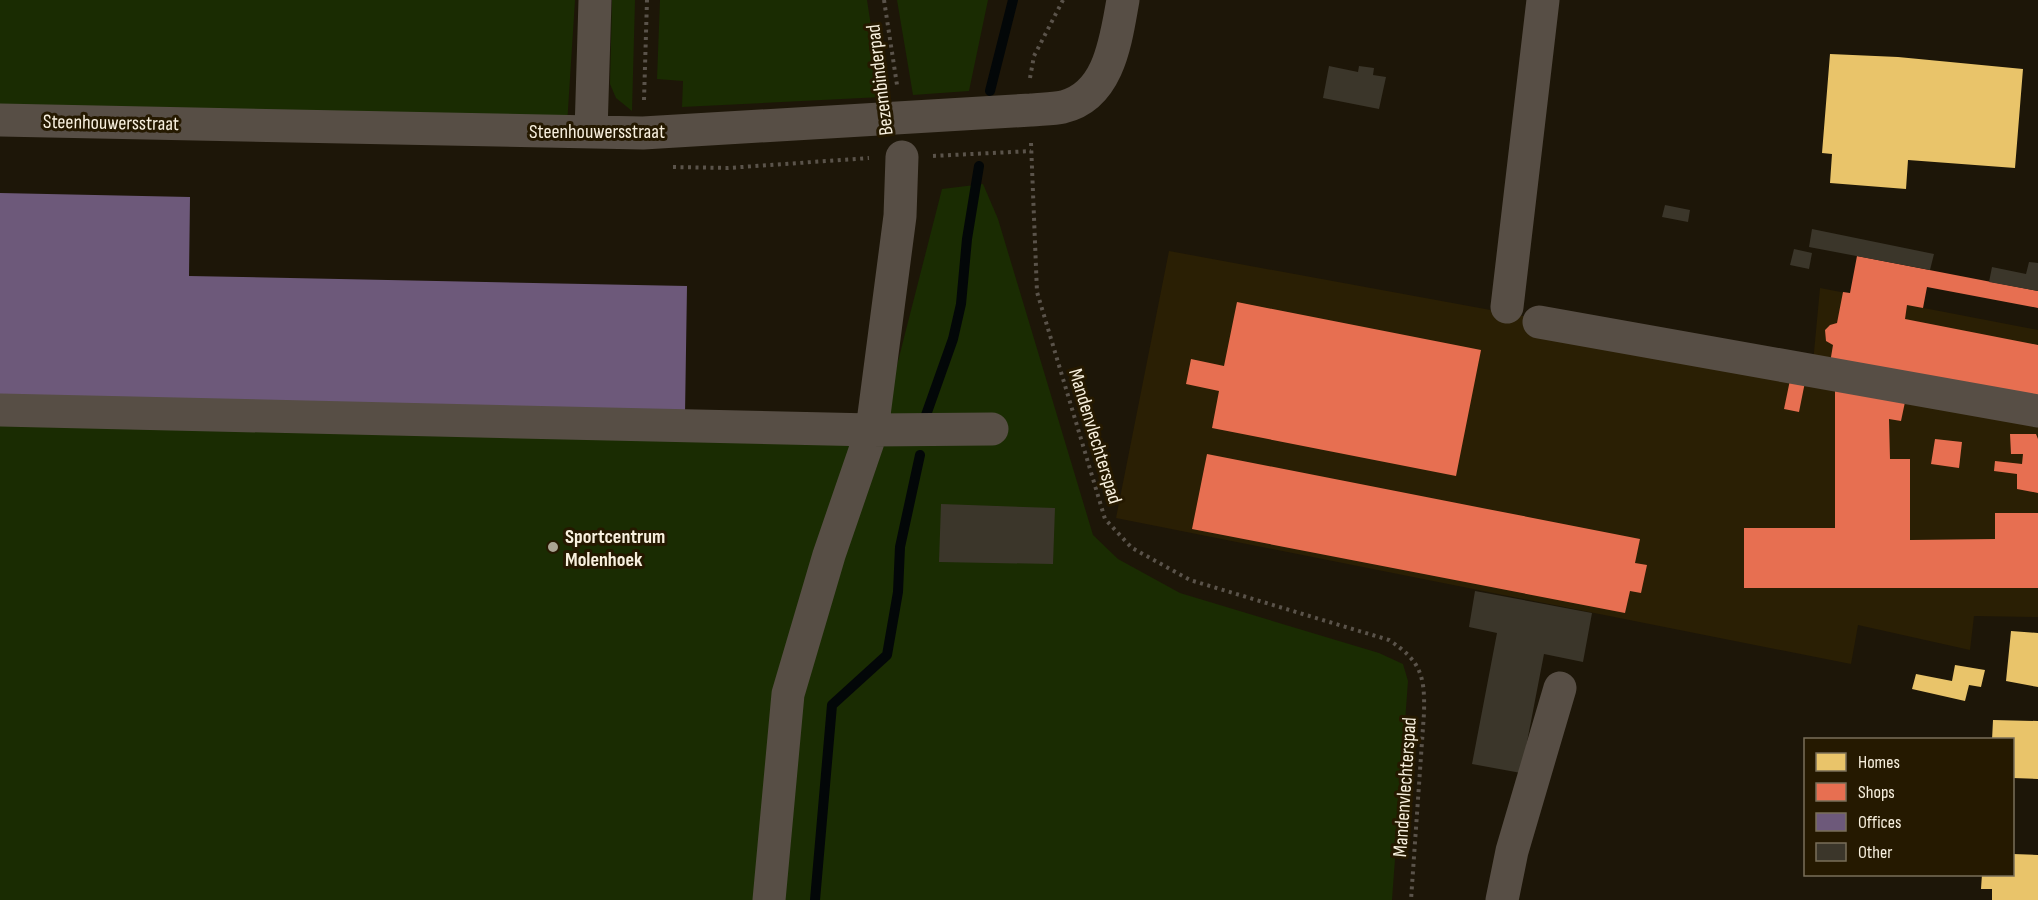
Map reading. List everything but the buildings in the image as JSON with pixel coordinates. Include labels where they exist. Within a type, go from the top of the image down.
[{"type":"street","points":[[591,132],[595,0]]},
{"type":"street","name":"Steenhouwersstraat","points":[[0,120],[643,133],[901,119],[1065,107],[1093,90],[1112,57],[1123,0]]},
{"type":"street","points":[[1507,307],[1543,0]]},
{"type":"street","points":[[769,900],[788,694],[829,555],[873,430],[900,216],[902,157]]},
{"type":"street","points":[[1539,322],[2038,411]]},
{"type":"street","points":[[0,411],[873,430],[992,429]]},
{"type":"street","points":[[1502,900],[1512,851],[1560,688]]},
{"type":"path","points":[[643,133],[647,0]]},
{"type":"path","name":"Bezembinderpad","points":[[884,0],[901,119]]},
{"type":"path","name":"Mandenvlechterspad","points":[[1063,0],[1029,72],[1037,292],[1105,519],[1132,548],[1190,580],[1389,640],[1408,653],[1420,670],[1425,689],[1411,900]]},
{"type":"path","points":[[902,157],[1031,151]]},
{"type":"shaded area","points":[[1169,251],[1529,317],[1813,363],[1820,288],[2038,330],[2038,617],[1974,616],[1970,650],[1858,625],[1851,664],[1116,518]]},
{"type":"green space","points":[[0,0],[575,0],[566,141],[0,123]]},
{"type":"green space","points":[[612,0],[635,0],[632,111],[616,98],[610,84]]},
{"type":"green space","points":[[660,0],[867,0],[882,97],[682,107],[683,81],[657,79]]},
{"type":"green space","points":[[897,0],[988,0],[969,91],[913,95]]},
{"type":"green space","name":"Sportcentrum Molenhoek","points":[[983,184],[998,219],[1093,535],[1118,559],[1180,593],[1379,653],[1403,664],[1408,681],[1392,900],[0,900],[0,406],[883,420],[942,189]]},
{"type":"waterway","points":[[990,91],[1013,0]]},
{"type":"waterway","points":[[926,415],[953,339],[961,304],[967,239],[979,166]]},
{"type":"waterway","points":[[815,900],[832,705],[887,655],[898,592],[900,547],[920,455]]},
{"type":"place","name":"Sportcentrum Molenhoek","points":[[553,547]]}]
